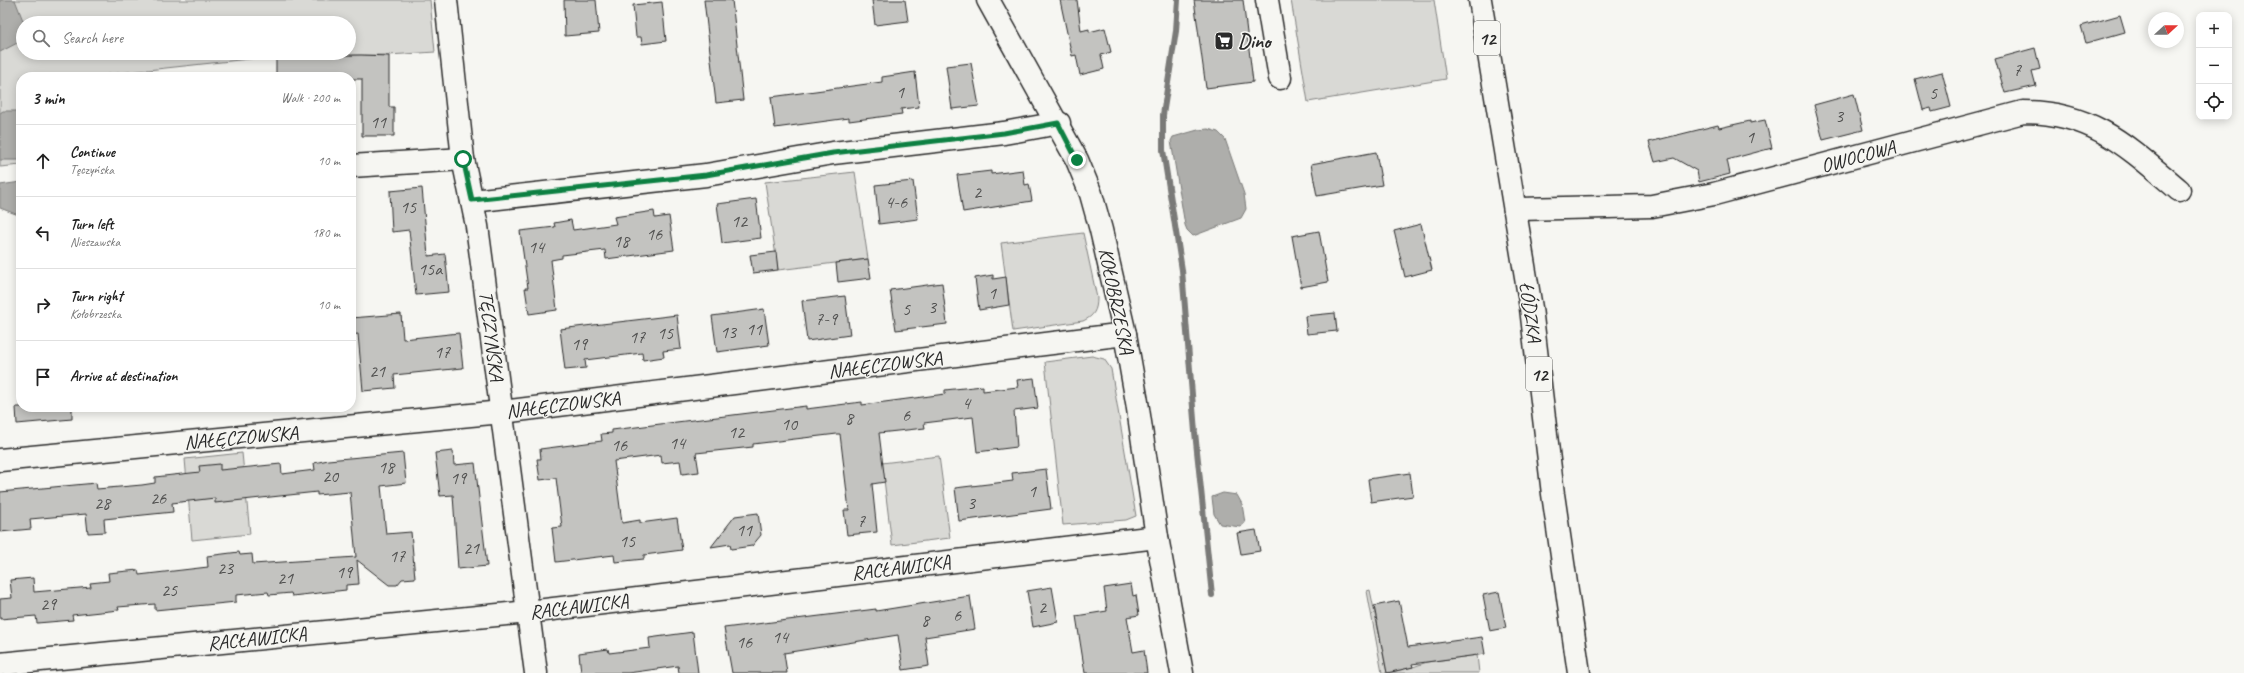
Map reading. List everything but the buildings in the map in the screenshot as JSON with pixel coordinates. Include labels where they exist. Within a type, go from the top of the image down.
[{"type":"street","name":"TĘCZYŃSKA","points":[[446,0],[463,159],[477,226],[536,673]]},
{"type":"street","name":"KOŁOBRZESKA","points":[[988,0],[1058,123],[1077,160],[1091,194],[1102,230],[1125,334],[1138,402],[1158,537],[1182,673]]},
{"type":"street","points":[[1268,0],[1280,78]]},
{"type":"street","name":"ŁÓDZKA","points":[[1480,0],[1531,308],[1553,494],[1579,673]]},
{"type":"street","name":"OWOCOWA","points":[[1515,209],[1652,206],[1714,194],[2023,112],[2045,112],[2087,123],[2126,145],[2179,190]]},
{"type":"street","points":[[472,200],[706,175],[833,153],[1004,133],[1058,123]]},
{"type":"street","points":[[356,166],[463,159]]},
{"type":"street","name":"NAŁĘCZOWSKA","points":[[0,460],[502,412],[1125,334]]},
{"type":"street","name":"RACŁAWICKA","points":[[0,664],[528,612],[1158,537]]},
{"type":"shaded area","points":[[0,0],[430,0],[435,52],[389,55],[356,55],[356,16],[16,16],[16,60],[239,60],[129,72],[16,72],[16,165],[0,167]]},
{"type":"shaded area","points":[[0,0],[15,0],[21,16],[16,16],[16,44],[0,52]]},
{"type":"shaded area","points":[[1291,0],[1434,0],[1446,79],[1308,102]]},
{"type":"shaded area","points":[[3,111],[16,111],[16,160],[0,160],[0,113]]},
{"type":"shaded area","points":[[1208,129],[1218,132],[1225,139],[1244,194],[1246,209],[1241,218],[1193,236],[1187,230],[1185,225],[1171,141],[1173,137],[1198,130]]},
{"type":"shaded area","points":[[855,172],[868,259],[778,270],[765,182]]},
{"type":"shaded area","points":[[16,183],[16,214],[0,208],[0,185]]},
{"type":"shaded area","points":[[1083,233],[1097,298],[1096,306],[1092,315],[1083,321],[1013,331],[1001,243]]},
{"type":"shaded area","points":[[1092,356],[1104,359],[1111,369],[1136,516],[1126,520],[1063,525],[1045,362]]},
{"type":"shaded area","points":[[242,453],[250,534],[192,540],[185,459]]},
{"type":"shaded area","points":[[939,456],[950,538],[892,545],[882,463]]},
{"type":"shaded area","points":[[1223,493],[1237,495],[1242,504],[1245,523],[1240,527],[1220,524],[1214,514],[1212,497]]},
{"type":"shaded area","points":[[1370,590],[1387,673],[1382,673],[1367,591]]},
{"type":"shaded area","points":[[1477,655],[1479,673],[1387,673],[1427,662]]},
{"type":"waterway","points":[[1178,0],[1176,31],[1163,115],[1163,150],[1182,270],[1195,432],[1212,595]]},
{"type":"place","name":"Dino","points":[[1224,41]]},
{"type":"route","points":[[463,159],[472,200],[706,175],[833,153],[1004,133],[1058,123],[1077,160]]}]
